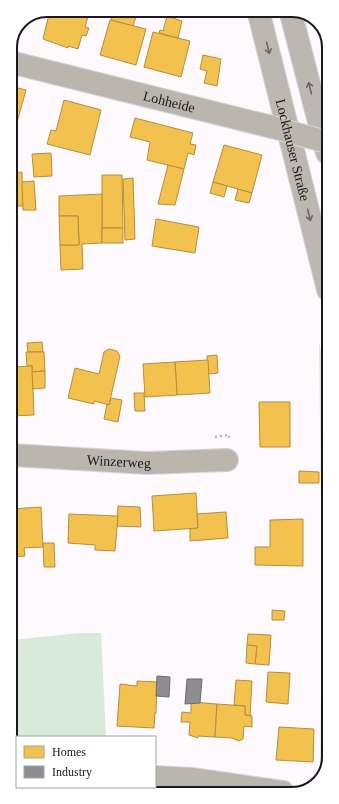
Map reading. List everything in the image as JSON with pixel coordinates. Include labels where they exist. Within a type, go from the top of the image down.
[{"type":"main road","name":"Lockhauser Straße","points":[[260,17],[322,266]]},
{"type":"main road","points":[[292,17],[322,134]]},
{"type":"street","name":"Lohheide","points":[[17,64],[322,141]]},
{"type":"street","name":"Winzerweg","points":[[17,455],[147,463],[227,460]]},
{"type":"street","points":[[156,777],[192,779],[249,787]]},
{"type":"green space","points":[[319,342],[322,357],[322,598]]},
{"type":"green space","points":[[322,598],[322,756],[320,766]]},
{"type":"green space","points":[[80,633],[101,633],[106,736],[17,736],[17,639]]},
{"type":"building: Homes","points":[[48,17],[88,17],[85,27],[89,28],[86,36],[82,35],[78,49],[68,46],[68,48],[43,39]]},
{"type":"building: Homes","points":[[112,17],[136,17],[133,26],[111,20]]},
{"type":"building: Homes","points":[[167,17],[182,21],[178,38],[159,33],[160,30],[163,31]]},
{"type":"building: Homes","points":[[110,20],[146,29],[136,65],[100,55]]},
{"type":"building: Homes","points":[[153,32],[190,41],[181,77],[144,67]]},
{"type":"building: Homes","points":[[203,55],[221,59],[217,86],[204,83],[207,71],[200,69]]},
{"type":"building: Homes","points":[[17,88],[26,90],[17,122]]},
{"type":"building: Homes","points":[[64,100],[101,110],[90,155],[47,144],[51,130],[56,131]]},
{"type":"building: Homes","points":[[135,118],[193,133],[190,144],[196,145],[194,155],[188,153],[184,169],[147,160],[150,142],[130,137]]},
{"type":"building: Homes","points":[[224,145],[262,155],[252,193],[213,182]]},
{"type":"building: Homes","points":[[51,153],[52,176],[34,177],[32,154]]},
{"type":"building: Homes","points":[[168,165],[184,169],[175,205],[158,204]]},
{"type":"building: Homes","points":[[17,172],[22,172],[23,206],[17,206]]},
{"type":"building: Homes","points":[[102,175],[122,175],[123,228],[102,228]]},
{"type":"building: Homes","points":[[133,178],[135,239],[125,240],[123,179]]},
{"type":"building: Homes","points":[[34,181],[36,210],[23,210],[22,182]]},
{"type":"building: Homes","points":[[213,182],[227,186],[224,197],[210,193]]},
{"type":"building: Homes","points":[[238,189],[252,193],[249,203],[235,200]]},
{"type":"building: Homes","points":[[102,194],[102,243],[82,244],[83,269],[61,270],[60,245],[79,245],[78,216],[59,216],[59,196]]},
{"type":"building: Homes","points":[[59,216],[78,216],[79,245],[60,245]]},
{"type":"building: Homes","points":[[156,219],[199,227],[195,253],[152,246]]},
{"type":"building: Homes","points":[[102,228],[123,228],[123,243],[102,243]]},
{"type":"building: Homes","points":[[42,342],[43,352],[28,352],[27,343]]},
{"type":"building: Homes","points":[[109,349],[117,351],[120,356],[109,405],[94,401],[94,404],[68,398],[75,368],[99,374],[104,352]]},
{"type":"building: Homes","points":[[26,352],[44,352],[45,371],[32,372],[32,366],[27,366]]},
{"type":"building: Homes","points":[[217,355],[218,373],[208,374],[207,356]]},
{"type":"building: Homes","points":[[208,360],[210,393],[177,395],[175,362]]},
{"type":"building: Homes","points":[[175,362],[177,395],[145,397],[143,364]]},
{"type":"building: Homes","points":[[32,366],[34,415],[17,416],[17,367]]},
{"type":"building: Homes","points":[[45,371],[45,388],[33,389],[32,372]]},
{"type":"building: Homes","points":[[134,393],[144,393],[145,411],[135,411]]},
{"type":"building: Homes","points":[[111,398],[122,400],[118,422],[104,419],[107,404],[109,405]]},
{"type":"building: Homes","points":[[259,402],[290,402],[290,447],[260,447]]},
{"type":"building: Homes","points":[[299,471],[319,472],[319,483],[299,483]]},
{"type":"building: Homes","points":[[196,493],[198,528],[154,531],[152,496]]},
{"type":"building: Homes","points":[[118,506],[140,507],[141,527],[117,526]]},
{"type":"building: Homes","points":[[41,507],[43,547],[24,548],[25,556],[17,557],[17,509]]},
{"type":"building: Homes","points":[[226,512],[228,538],[190,541],[190,529],[198,528],[197,514]]},
{"type":"building: Homes","points":[[69,514],[118,516],[115,551],[95,550],[95,545],[68,543]]},
{"type":"building: Homes","points":[[303,519],[303,566],[255,565],[255,547],[270,547],[270,520]]},
{"type":"building: Homes","points":[[43,543],[54,543],[55,567],[44,567]]},
{"type":"building: Homes","points":[[272,610],[285,611],[284,620],[272,620]]},
{"type":"building: Homes","points":[[248,634],[271,635],[269,665],[255,664],[257,646],[247,645]]},
{"type":"building: Homes","points":[[247,645],[257,646],[255,664],[246,663]]},
{"type":"building: Homes","points":[[268,672],[290,673],[288,704],[266,702]]},
{"type":"building: Homes","points":[[236,680],[252,681],[250,715],[252,716],[245,715],[245,706],[234,705]]},
{"type":"building: Homes","points":[[137,681],[157,682],[154,728],[117,726],[120,684],[137,686]]},
{"type":"building: Homes","points":[[191,702],[217,704],[215,737],[198,736],[198,738],[189,735],[190,722],[181,722],[182,712],[191,713]]},
{"type":"building: Homes","points":[[217,704],[245,706],[245,715],[252,716],[252,727],[244,726],[243,739],[239,741],[232,738],[215,737]]},
{"type":"building: Homes","points":[[279,727],[314,729],[313,762],[276,760]]},
{"type":"building: Industry","points":[[157,676],[170,677],[169,697],[156,696]]},
{"type":"building: Industry","points":[[187,679],[202,679],[200,703],[185,704]]}]
